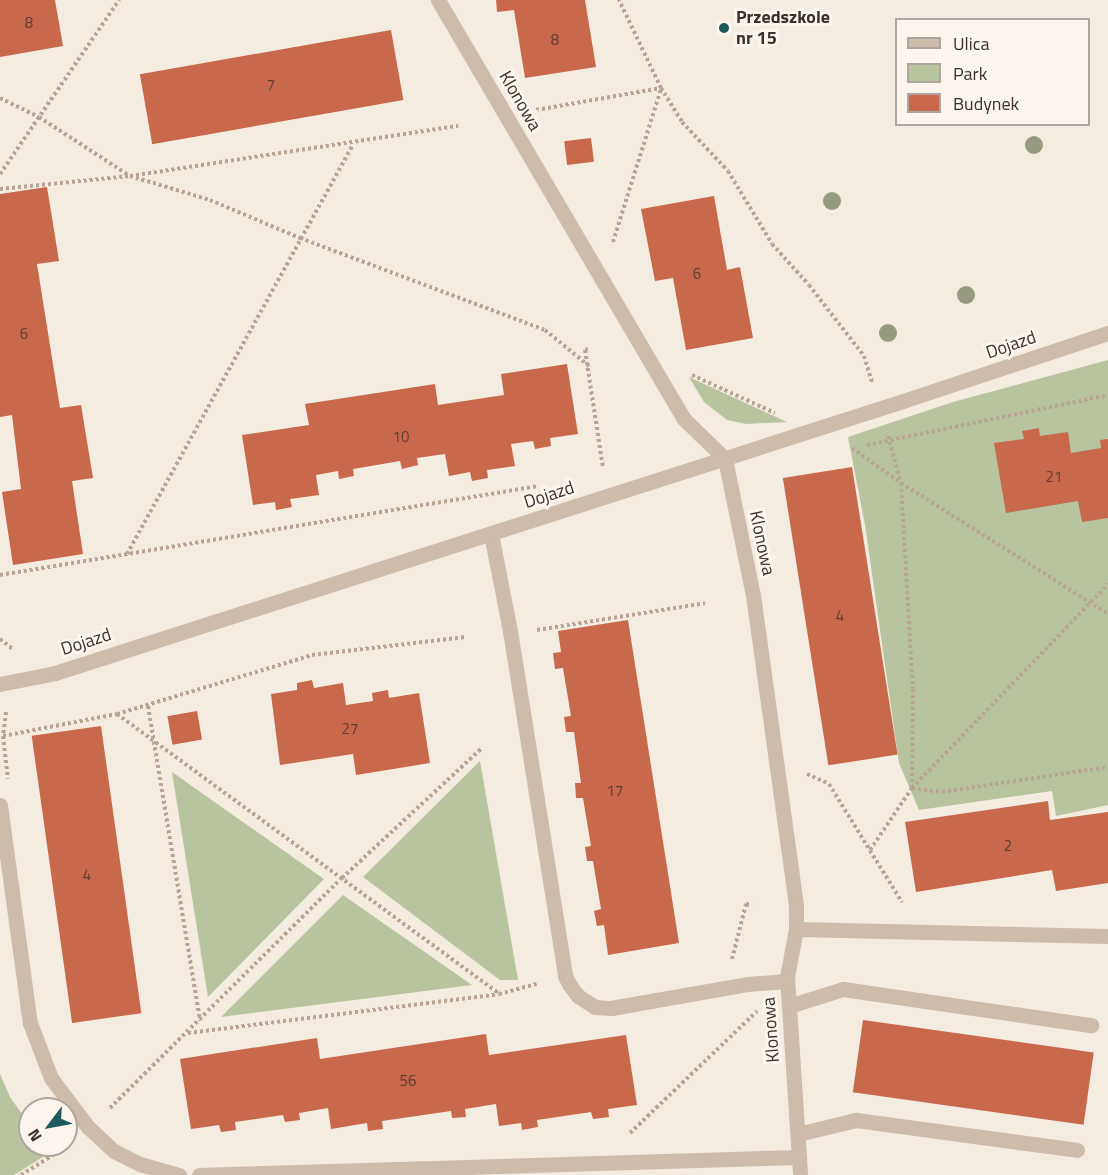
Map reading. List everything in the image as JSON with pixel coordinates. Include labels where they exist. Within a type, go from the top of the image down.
[{"type":"street","name":"Klonowa","points":[[438,0],[683,418],[725,459],[753,595],[796,905],[796,929],[788,981],[800,1175]]},
{"type":"street","name":"Dojazd","points":[[0,684],[55,673],[725,459],[1108,333]]},
{"type":"street","points":[[491,534],[510,631],[565,976],[578,996],[595,1006],[611,1008],[747,984],[788,981]]},
{"type":"street","points":[[0,806],[30,1023],[51,1078],[87,1127],[114,1151],[140,1164],[179,1175]]},
{"type":"street","points":[[796,929],[1108,936]]},
{"type":"street","points":[[789,1006],[843,989],[1091,1025]]},
{"type":"street","points":[[798,1134],[856,1120],[1077,1150]]},
{"type":"street","points":[[199,1175],[798,1157]]},
{"type":"path","points":[[0,174],[119,0]]},
{"type":"path","points":[[619,0],[661,88],[682,122],[728,171],[772,244],[809,285],[864,356],[900,483],[913,689],[912,788]]},
{"type":"path","points":[[530,112],[661,88]]},
{"type":"path","points":[[609,252],[661,88]]},
{"type":"path","points":[[0,98],[39,117],[130,176],[210,200],[300,238],[545,330],[590,367]]},
{"type":"path","points":[[0,189],[130,176],[353,144],[458,126]]},
{"type":"path","points":[[127,555],[353,144]]},
{"type":"path","points":[[588,349],[585,350],[590,367],[604,474]]},
{"type":"path","points":[[685,372],[785,417]]},
{"type":"path","points":[[841,450],[1108,395]]},
{"type":"path","points":[[852,448],[900,483],[1108,614]]},
{"type":"path","points":[[0,575],[547,484],[551,499],[543,517]]},
{"type":"path","points":[[870,850],[912,788],[1108,584]]},
{"type":"path","points":[[531,631],[705,603]]},
{"type":"path","points":[[3,736],[148,706],[312,655],[466,637]]},
{"type":"path","points":[[0,639],[13,649]]},
{"type":"path","points":[[148,706],[200,1021]]},
{"type":"path","points":[[117,714],[499,994]]},
{"type":"path","points":[[104,1113],[188,1033],[342,878],[482,748]]},
{"type":"path","points":[[912,788],[942,792],[1108,767]]},
{"type":"path","points":[[799,770],[829,784],[908,911]]},
{"type":"path","points":[[732,965],[732,956],[746,904],[752,905]]},
{"type":"path","points":[[188,1033],[499,994],[565,976]]},
{"type":"path","points":[[623,1140],[764,1005]]},
{"type":"path","points":[[21,1175],[50,1157]]},
{"type":"green space","points":[[1108,360],[1108,805],[1056,816],[1052,791],[919,810],[899,763],[865,525],[848,437],[953,402]]},
{"type":"green space","points":[[689,377],[787,422],[746,424],[727,420],[704,402]]},
{"type":"green space","points":[[480,761],[518,980],[500,980],[363,877]]},
{"type":"green space","points":[[172,772],[324,879],[208,997]]},
{"type":"green space","points":[[343,895],[472,985],[221,1017]]},
{"type":"green space","points":[[0,1074],[10,1097],[18,1108],[18,1157],[43,1157],[14,1175],[0,1175]]},
{"type":"building","points":[[0,0],[55,0],[63,46],[0,57]]},
{"type":"building","points":[[496,0],[585,0],[596,67],[525,78],[514,10],[497,12]]},
{"type":"building","points":[[391,30],[403,100],[152,144],[140,74]]},
{"type":"building","points":[[591,138],[594,162],[567,165],[564,141]]},
{"type":"building","points":[[47,187],[59,261],[37,264],[60,408],[81,405],[93,478],[72,481],[83,554],[13,565],[2,492],[21,489],[12,415],[0,417],[0,194]]},
{"type":"building","points":[[714,196],[727,270],[740,267],[753,338],[686,350],[673,278],[655,281],[641,209]]},
{"type":"building","points":[[567,364],[578,434],[550,438],[551,446],[535,449],[533,441],[511,444],[515,466],[487,470],[488,478],[472,481],[470,472],[449,476],[445,454],[417,458],[418,465],[402,469],[400,461],[353,469],[354,476],[339,479],[338,471],[316,475],[319,495],[290,499],[292,507],[276,510],[275,502],[253,505],[242,435],[309,425],[305,404],[435,384],[438,405],[504,395],[501,374]]},
{"type":"building","points":[[1039,428],[1040,436],[1068,432],[1071,453],[1101,448],[1100,440],[1108,439],[1108,518],[1082,522],[1078,501],[1006,513],[994,443],[1024,439],[1022,431]]},
{"type":"building","points":[[852,467],[898,754],[828,765],[783,478]]},
{"type":"building","points":[[628,620],[679,943],[608,955],[604,925],[597,926],[594,911],[601,909],[593,861],[587,861],[585,847],[591,846],[583,798],[576,798],[575,783],[581,783],[574,732],[566,732],[564,717],[571,716],[563,668],[555,669],[553,653],[561,652],[558,631]]},
{"type":"building","points":[[312,680],[314,688],[343,683],[346,705],[373,701],[372,693],[388,690],[389,698],[419,693],[430,763],[356,775],[353,754],[280,765],[271,694],[297,690],[297,683]]},
{"type":"building","points":[[197,711],[202,740],[172,745],[167,716]]},
{"type":"building","points":[[101,726],[141,1013],[72,1023],[32,736]]},
{"type":"building","points":[[1048,801],[1050,820],[1108,812],[1108,883],[1056,891],[1052,870],[916,892],[905,822]]},
{"type":"building","points":[[863,1020],[1094,1052],[1084,1125],[853,1092]]},
{"type":"building","points":[[486,1034],[489,1055],[626,1035],[637,1105],[608,1109],[609,1117],[593,1119],[591,1112],[537,1120],[538,1127],[522,1130],[521,1123],[499,1126],[496,1104],[465,1109],[466,1117],[452,1118],[451,1111],[382,1121],[383,1129],[368,1131],[367,1123],[331,1129],[328,1108],[299,1113],[300,1120],[285,1122],[283,1115],[235,1122],[236,1130],[221,1132],[219,1125],[191,1129],[180,1059],[317,1038],[320,1059]]},
{"type":"place","name":"Przedszkole nr 15","points":[[724,28]]}]
